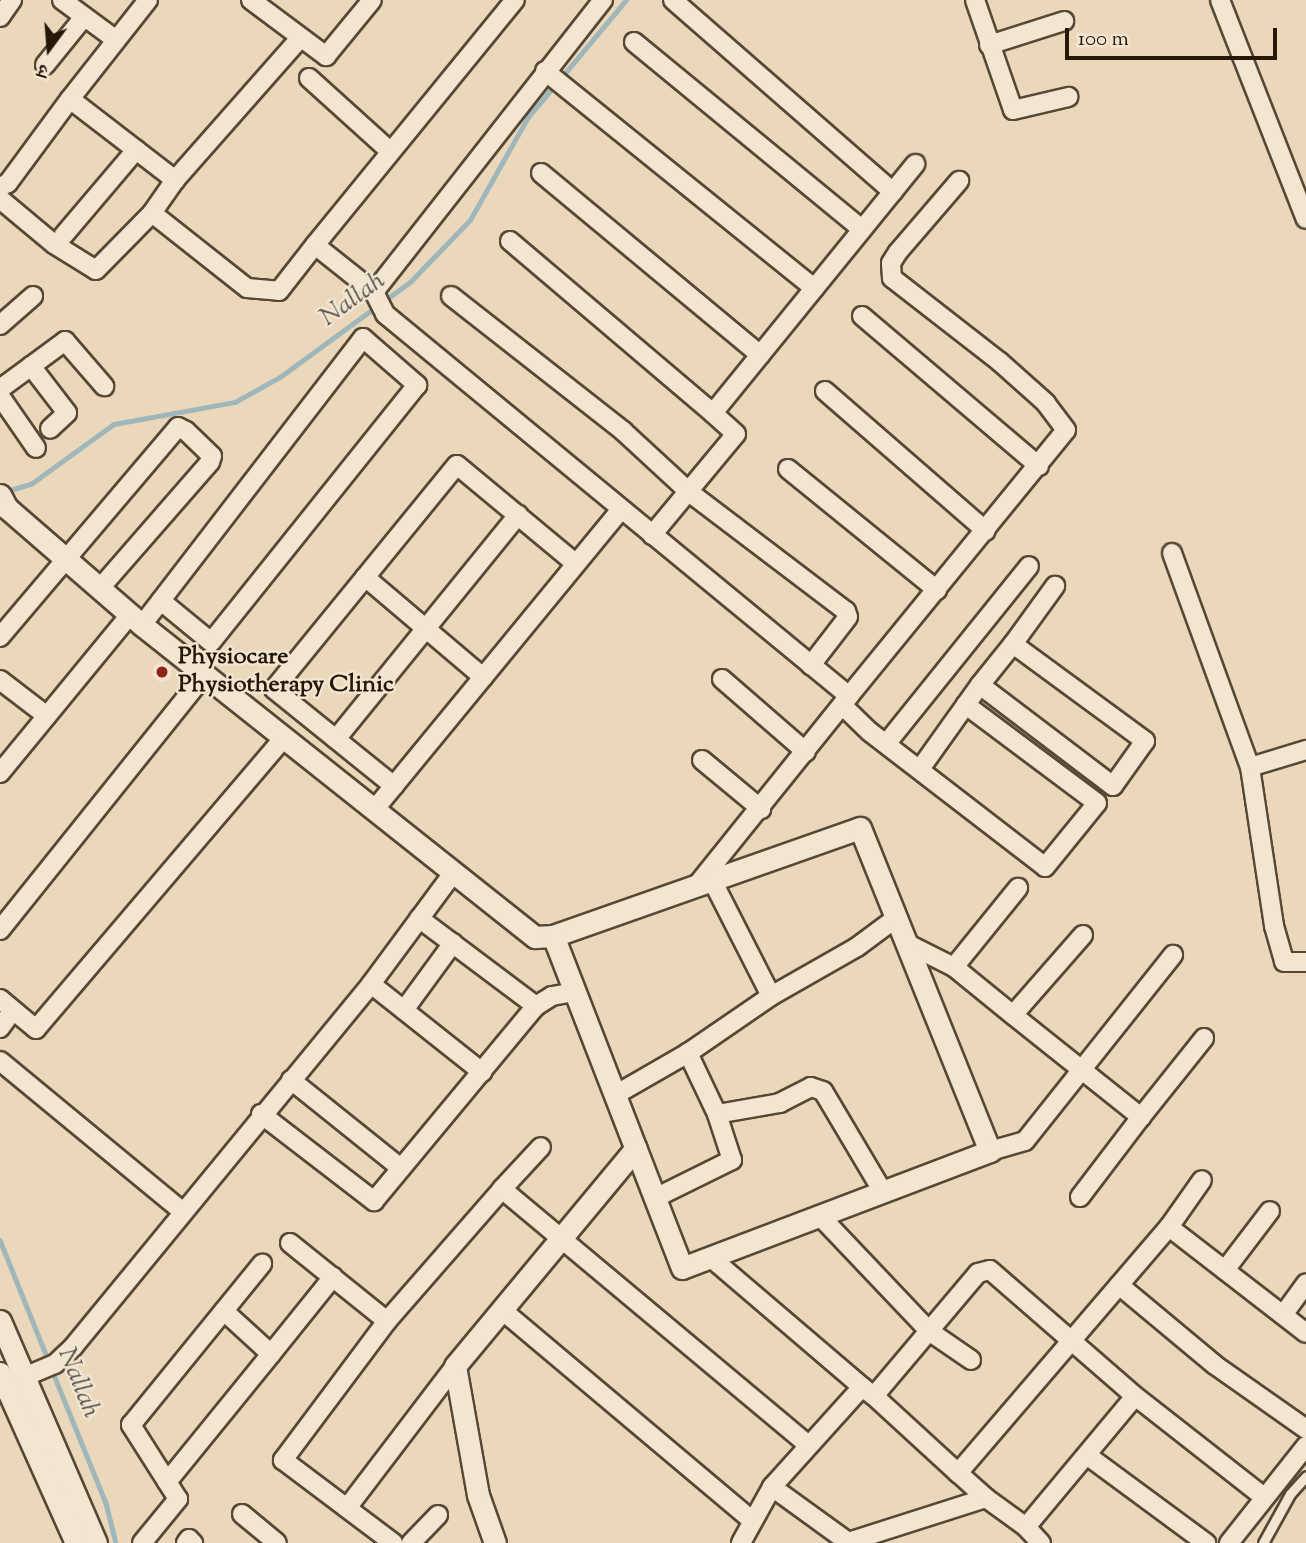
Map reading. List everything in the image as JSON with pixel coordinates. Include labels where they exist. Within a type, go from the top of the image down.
[{"type":"street","points":[[0,17],[12,0]]},
{"type":"street","points":[[62,0],[116,40]]},
{"type":"street","points":[[0,187],[8,183],[148,0]]},
{"type":"street","points":[[258,2],[326,56],[372,0]]},
{"type":"street","points":[[152,213],[247,288],[279,291],[515,0]]},
{"type":"street","points":[[374,292],[603,0]]},
{"type":"street","points":[[673,0],[892,191]]},
{"type":"street","points":[[975,0],[1013,110],[1068,97]]},
{"type":"street","points":[[1220,1],[1306,219]]},
{"type":"street","points":[[45,65],[84,17]]},
{"type":"street","points":[[989,45],[1064,21]]},
{"type":"street","points":[[0,199],[54,244],[96,270],[152,213],[176,180],[300,38]]},
{"type":"street","points":[[634,42],[862,229]]},
{"type":"street","points":[[545,71],[814,289]]},
{"type":"street","points":[[309,78],[391,152]]},
{"type":"street","points":[[70,99],[176,180]]},
{"type":"street","points":[[63,236],[136,150]]},
{"type":"street","points":[[713,412],[915,164]]},
{"type":"street","points":[[541,173],[591,210],[760,355]]},
{"type":"street","points":[[704,883],[843,705],[1066,430],[1061,418],[1000,362],[892,278],[891,263],[898,252],[959,181]]},
{"type":"street","points":[[510,241],[736,434],[652,535]]},
{"type":"street","points":[[314,245],[374,292],[385,314],[620,511],[811,665],[870,733],[1045,867],[1113,786],[1145,741],[1013,644]]},
{"type":"street","points":[[0,325],[33,296]]},
{"type":"street","points":[[451,296],[623,431],[689,492],[846,611],[848,617],[811,665]]},
{"type":"street","points":[[862,317],[1039,466]]},
{"type":"street","points":[[0,774],[47,716],[136,620],[161,601],[363,338],[417,385],[211,642],[198,670],[0,930]]},
{"type":"street","points":[[0,389],[65,341],[104,386]]},
{"type":"street","points":[[31,366],[67,413],[50,429]]},
{"type":"street","points":[[825,391],[986,531]]},
{"type":"street","points":[[0,396],[36,448]]},
{"type":"street","points":[[0,637],[178,427],[186,431],[212,456],[210,462],[100,589]]},
{"type":"street","points":[[394,786],[274,689],[457,465],[575,563]]},
{"type":"street","points":[[788,470],[937,590]]},
{"type":"street","points":[[4,502],[64,559],[136,620],[534,937],[554,936],[860,828],[990,1151]]},
{"type":"street","points":[[374,810],[620,511]]},
{"type":"street","points":[[336,739],[518,515]]},
{"type":"street","points":[[1172,553],[1250,767],[1274,926],[1284,962],[1306,961]]},
{"type":"street","points":[[886,744],[1029,566]]},
{"type":"street","points":[[365,578],[483,677]]},
{"type":"street","points":[[920,769],[1055,586]]},
{"type":"street","points":[[161,601],[211,642]]},
{"type":"street","points":[[722,679],[806,752]]},
{"type":"street","points":[[0,680],[47,716]]},
{"type":"street","points":[[980,685],[1113,786]]},
{"type":"street","points":[[966,705],[1097,803]]},
{"type":"street","points":[[0,1028],[6,1004],[36,1029],[283,739]]},
{"type":"street","points":[[1250,767],[1306,750]]},
{"type":"street","points":[[702,760],[761,809]]},
{"type":"street","points":[[14,1380],[55,1364],[371,984],[453,873]]},
{"type":"street","points":[[704,883],[771,996]]},
{"type":"street","points":[[954,967],[1018,888]]},
{"type":"street","points":[[419,918],[537,1006]]},
{"type":"street","points":[[615,1095],[688,1054],[771,996],[857,947],[896,918]]},
{"type":"street","points":[[1013,1015],[1083,935]]},
{"type":"street","points":[[554,936],[682,1268],[990,1151],[1026,1141],[1173,955]]},
{"type":"street","points":[[404,1010],[453,943]]},
{"type":"street","points":[[906,943],[954,967],[1080,1072],[1141,1117]]},
{"type":"street","points":[[371,984],[482,1072]]},
{"type":"street","points":[[261,1114],[374,1201],[537,1006],[552,996],[575,992]]},
{"type":"street","points":[[1080,1196],[1203,1038]]},
{"type":"street","points":[[655,1198],[732,1160],[716,1114],[688,1054]]},
{"type":"street","points":[[0,1061],[182,1211]]},
{"type":"street","points":[[291,1080],[401,1168]]},
{"type":"street","points":[[716,1114],[780,1103],[811,1087],[823,1091],[883,1192]]},
{"type":"street","points":[[393,1543],[283,1460],[387,1321],[541,1147]]},
{"type":"street","points":[[347,1508],[455,1366],[559,1237],[636,1148]]},
{"type":"street","points":[[958,1473],[1168,1227],[1202,1180]]},
{"type":"street","points":[[502,1189],[808,1445]]},
{"type":"street","points":[[1226,1270],[1270,1211]]},
{"type":"street","points":[[820,1216],[929,1331],[971,1360]]},
{"type":"street","points":[[1168,1227],[1306,1333]]},
{"type":"street","points":[[290,1242],[387,1321]]},
{"type":"street","points":[[710,1257],[868,1392],[986,1498],[1026,1527],[1041,1543]]},
{"type":"street","points":[[142,1543],[178,1499],[131,1425],[262,1264]]},
{"type":"street","points":[[741,1543],[751,1520],[772,1487],[808,1445],[868,1392],[929,1331],[978,1273],[990,1270],[1073,1338],[1135,1396],[1264,1497]]},
{"type":"street","points":[[167,1482],[332,1277]]},
{"type":"street","points":[[1283,1315],[1306,1283]]},
{"type":"street","points":[[1118,1285],[1215,1365],[1306,1429]]},
{"type":"street","points":[[502,1310],[751,1520]]},
{"type":"street","points":[[224,1311],[271,1354]]},
{"type":"street","points":[[0,1321],[14,1380],[76,1543]]},
{"type":"street","points":[[455,1366],[478,1495],[495,1543]]},
{"type":"street","points":[[14,1380],[96,1543]]},
{"type":"street","points":[[1026,1527],[1088,1456],[1135,1396]]},
{"type":"street","points":[[1229,1543],[1306,1446]]},
{"type":"street","points":[[1088,1456],[1206,1543]]},
{"type":"street","points":[[772,1487],[847,1543],[986,1498]]},
{"type":"street","points":[[243,1514],[277,1543]]},
{"type":"street","points":[[411,1543],[438,1515]]},
{"type":"street","points":[[186,1543],[189,1539],[193,1543]]},
{"type":"lane","points":[[1264,1543],[1290,1494],[1306,1476]]},
{"type":"waterway","name":"Nallah","points":[[561,78],[626,0]]},
{"type":"waterway","name":"Nallah","points":[[384,301],[410,282],[470,220],[528,117],[555,85]]},
{"type":"waterway","name":"Nallah","points":[[4,492],[31,484],[114,424],[235,402],[280,377],[377,306]]},
{"type":"waterway","name":"Nallah","points":[[0,1240],[49,1362]]},
{"type":"waterway","name":"Nallah","points":[[52,1370],[106,1503],[116,1543]]},
{"type":"place","name":"Physiocare Physiotherapy Clinic","points":[[162,672]]}]
